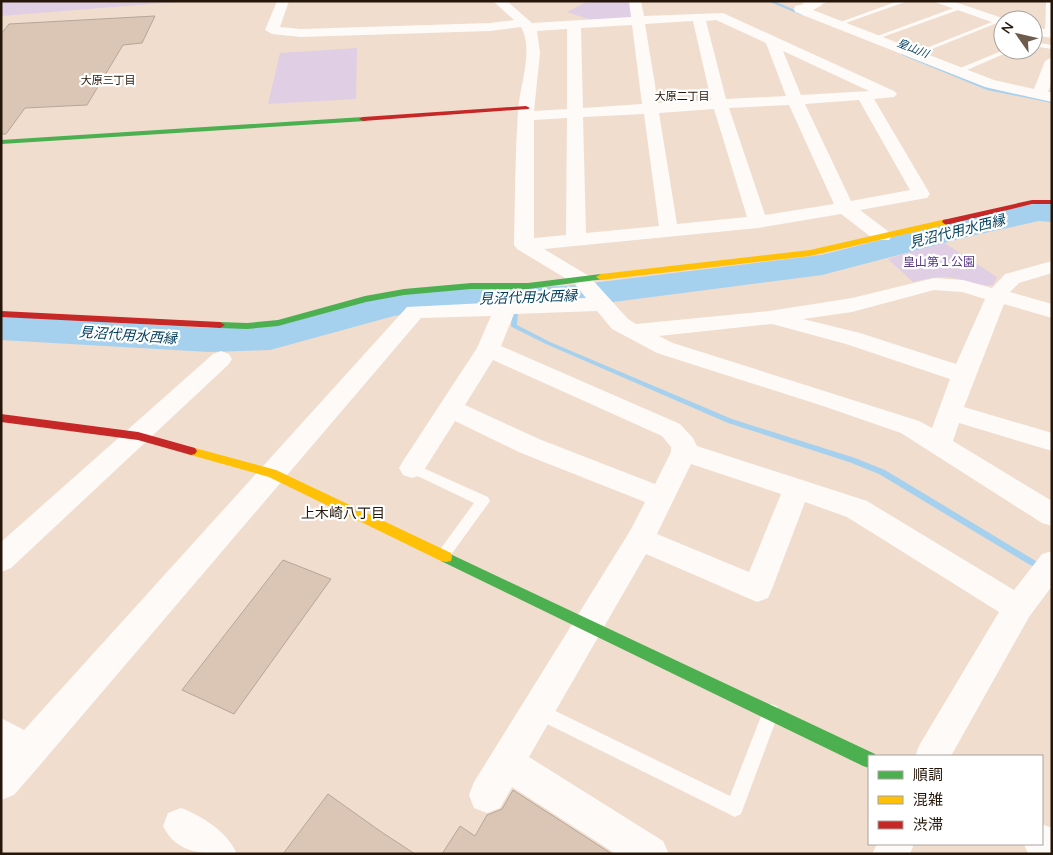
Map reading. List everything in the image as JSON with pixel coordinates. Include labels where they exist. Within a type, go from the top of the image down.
[{"type":"street","points":[[1,142],[527,112],[573,114],[650,110],[890,94],[718,16],[696,11],[638,21],[301,33],[272,30],[283,1]]},
{"type":"street","points":[[499,1],[527,24],[532,34],[533,53],[527,112],[524,245]]},
{"type":"street","points":[[635,1],[669,231]]},
{"type":"street","points":[[938,1],[993,19]]},
{"type":"street","points":[[816,2],[800,9],[990,84],[1046,96],[1052,61]]},
{"type":"street","points":[[696,11],[720,105],[758,222]]},
{"type":"street","points":[[574,24],[573,114],[576,240]]},
{"type":"street","points":[[772,42],[795,100],[845,208],[882,236]]},
{"type":"street","points":[[524,245],[758,222],[921,194],[864,95]]},
{"type":"street","points":[[1,314],[247,326],[278,323],[365,299],[404,292],[471,286],[528,286],[810,253],[1032,202],[1052,202]]},
{"type":"street","points":[[524,245],[582,280],[620,324],[665,348],[832,400],[910,427],[1052,515]]},
{"type":"street","points":[[939,444],[963,375],[998,295],[1008,281],[1052,267]]},
{"type":"street","points":[[633,331],[769,318],[852,305],[934,284],[954,284],[1052,311]]},
{"type":"street","points":[[1,782],[15,743],[272,473],[416,312],[603,304]]},
{"type":"street","points":[[412,468],[488,349],[503,314],[497,309]]},
{"type":"street","points":[[769,318],[852,338],[963,375]]},
{"type":"street","points":[[487,795],[640,539],[684,452],[684,445],[671,430],[488,349]]},
{"type":"street","points":[[1,560],[220,359]]},
{"type":"street","points":[[450,408],[530,446],[661,497]]},
{"type":"street","points":[[950,412],[1052,442]]},
{"type":"street","points":[[1,418],[138,436],[272,473],[868,760]]},
{"type":"street","points":[[684,452],[857,509],[1018,608]]},
{"type":"street","points":[[640,539],[757,588],[796,490]]},
{"type":"street","points":[[933,755],[1018,608],[1052,563]]},
{"type":"street","points":[[505,762],[650,854]]},
{"type":"street","points":[[181,826],[218,854]]},
{"type":"lane","points":[[838,24],[904,1]]},
{"type":"lane","points":[[1049,1],[1051,38]]},
{"type":"lane","points":[[875,38],[959,8]]},
{"type":"lane","points":[[915,54],[993,25]]},
{"type":"lane","points":[[957,71],[993,57]]},
{"type":"lane","points":[[412,468],[483,501],[443,555]]},
{"type":"lane","points":[[537,710],[735,808],[771,712]]},
{"type":"green space","points":[[1,1],[188,1],[1,16]]},
{"type":"green space","points":[[588,1],[630,1],[633,18],[594,21],[567,12]]},
{"type":"green space","points":[[357,48],[356,99],[268,104],[280,53]]},
{"type":"green space","name":"皇山第１公園","points":[[943,242],[997,277],[993,285],[983,285],[948,277],[913,282],[888,259]]},
{"type":"building","points":[[155,16],[142,43],[123,45],[87,105],[25,108],[6,134],[1,134],[1,34],[9,24]]},
{"type":"building","points":[[283,560],[331,579],[234,714],[182,690]]},
{"type":"building","points":[[513,790],[612,854],[442,854],[460,826],[475,836],[487,815],[502,809]]},
{"type":"building","points":[[328,794],[380,831],[415,854],[283,854]]},
{"type":"waterway","name":"皇山川","points":[[770,1],[802,14]]},
{"type":"waterway","name":"皇山川","points":[[903,54],[988,89],[1052,102]]},
{"type":"waterway","name":"見沼代用水西縁","points":[[1,328],[209,340],[270,338],[393,305],[441,300],[567,297],[822,265],[968,227],[1039,212],[1052,213]]},
{"type":"waterway","points":[[516,300],[514,326],[548,343],[730,421],[852,460],[882,472],[1033,563]]},
{"type":"traffic: fast","points":[[1,142],[363,119]]},
{"type":"traffic: fast","points":[[220,325],[247,326],[278,323],[365,299],[404,292],[471,286],[528,286],[601,277]]},
{"type":"traffic: fast","points":[[446,557],[868,760]]},
{"type":"traffic: slow","points":[[601,277],[810,253],[946,222]]},
{"type":"traffic: slow","points":[[191,451],[272,473],[446,557]]},
{"type":"traffic: jam","points":[[363,119],[526,108]]},
{"type":"traffic: jam","points":[[946,222],[1032,202],[1052,202]]},
{"type":"traffic: jam","points":[[1,314],[220,325]]},
{"type":"traffic: jam","points":[[1,418],[138,436],[191,451]]},
{"type":"district","name":"大原三丁目","points":[[108,80]]},
{"type":"district","name":"大原二丁目","points":[[682,96]]},
{"type":"district","name":"上木崎八丁目","points":[[343,513]]}]
